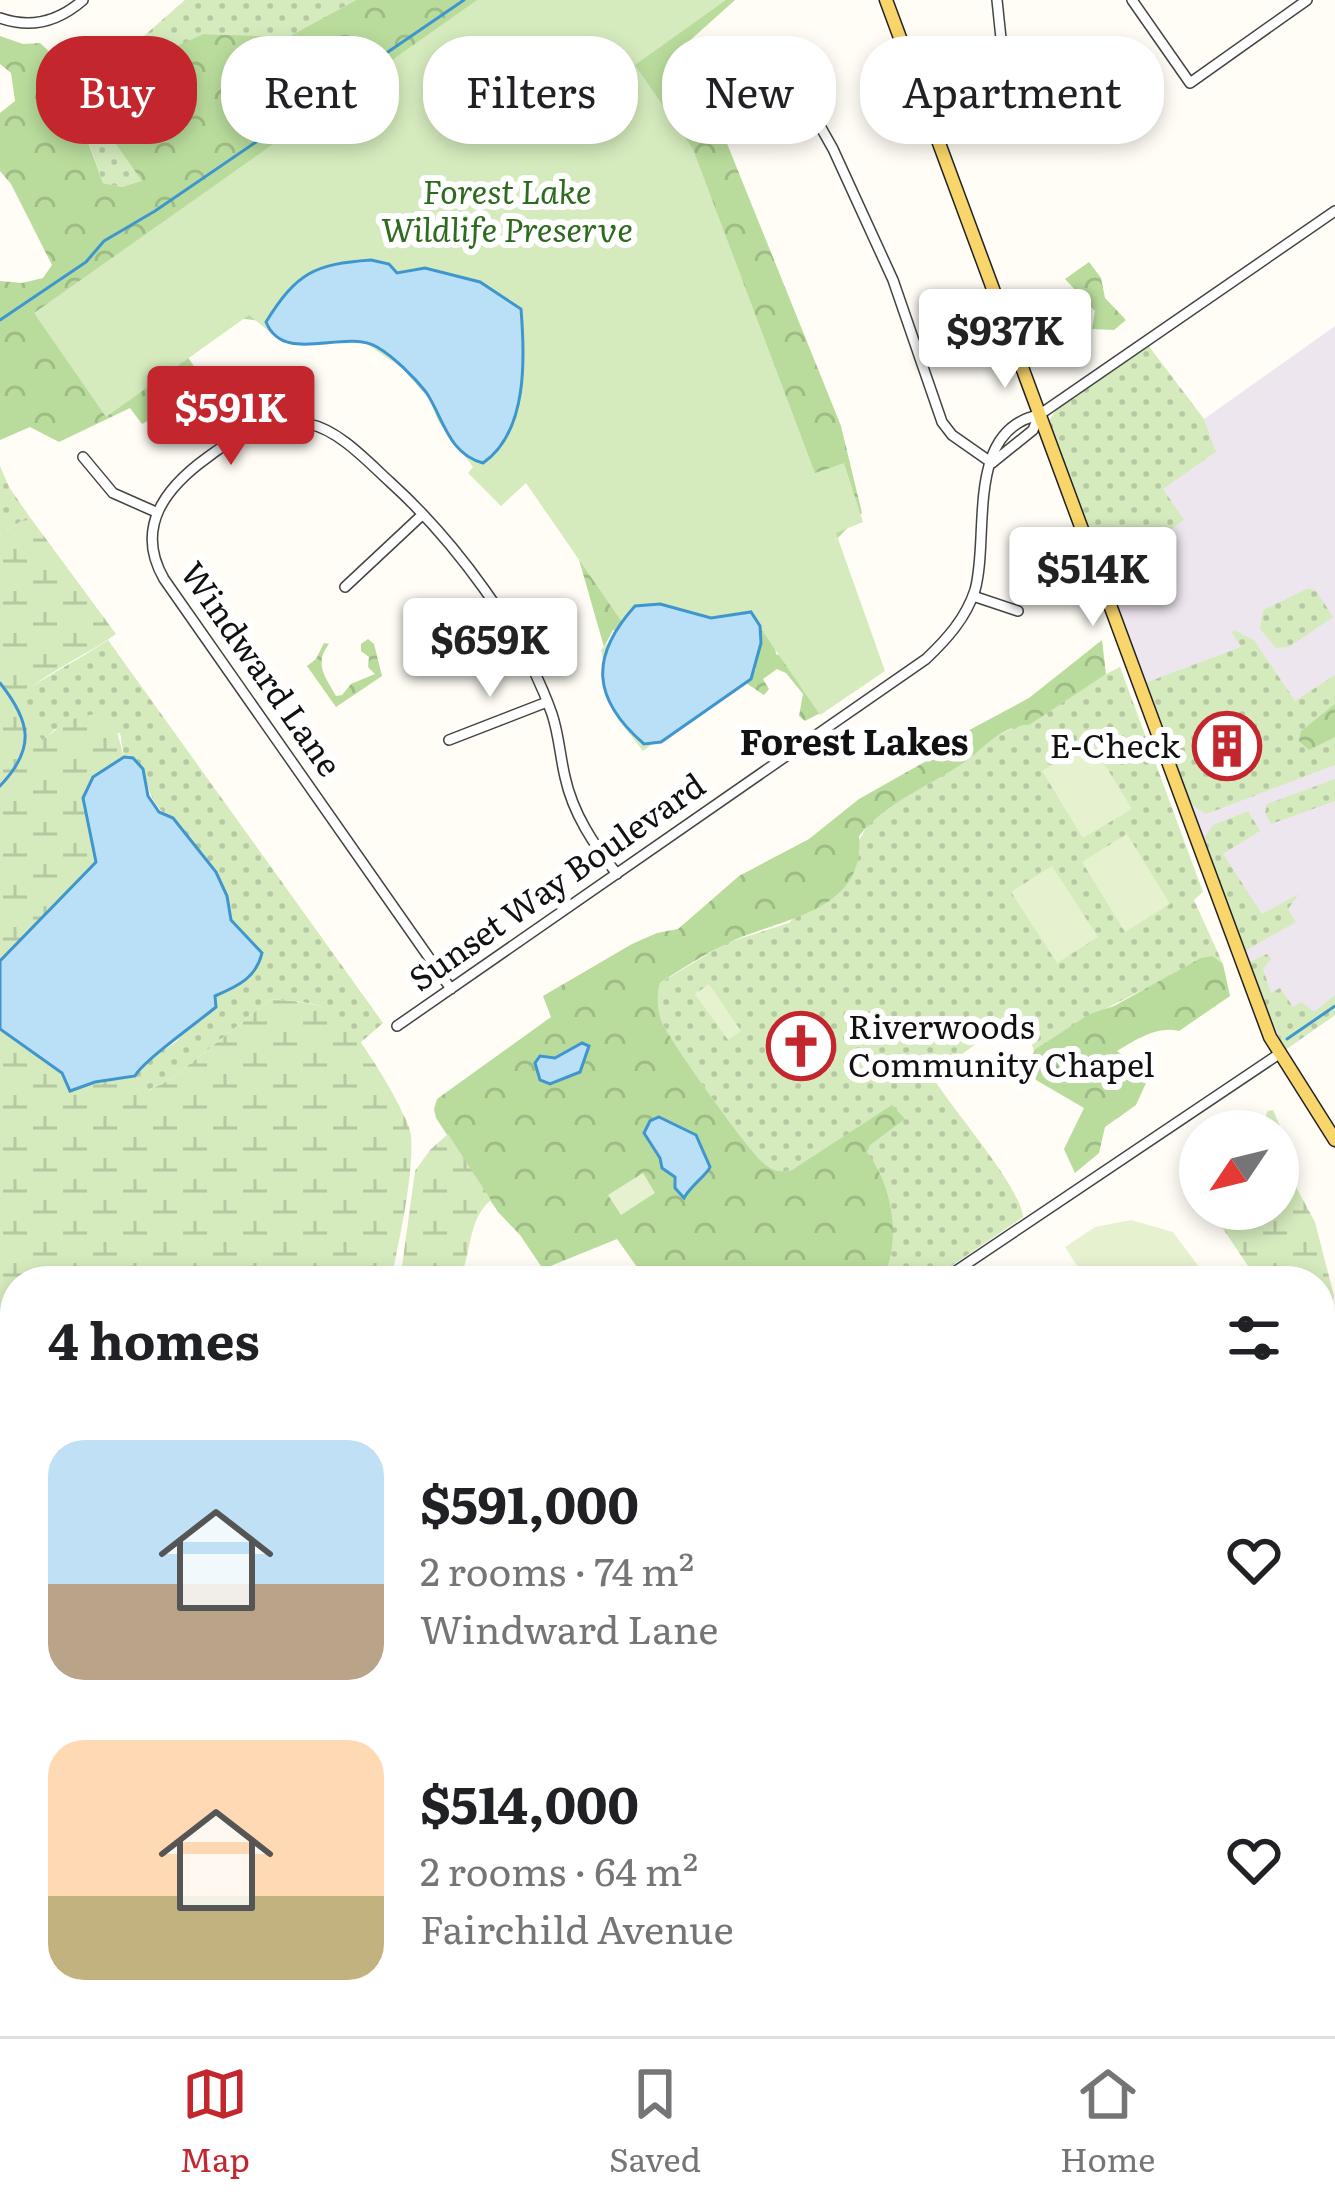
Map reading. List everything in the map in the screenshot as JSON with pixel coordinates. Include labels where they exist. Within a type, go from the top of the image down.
[{"type":"main road","points":[[886,0],[1279,1054],[1335,1140]]},
{"type":"street","points":[[0,18],[17,24],[46,22],[83,0]]},
{"type":"street","points":[[997,0],[1000,36]]},
{"type":"street","points":[[1132,0],[1190,83],[1307,0]]},
{"type":"street","points":[[830,144],[893,280],[942,422],[992,463],[1033,430],[1039,415],[1335,211]]},
{"type":"street","points":[[83,457],[107,489],[156,512],[180,477],[238,435],[271,422],[316,426],[340,440],[422,515],[487,596],[547,702],[574,808],[617,874]]},
{"type":"street","name":"Sunset Way Boulevard","points":[[397,1026],[926,659],[952,632],[973,596],[983,488],[992,463]]},
{"type":"street","name":"Windward Lane","points":[[156,512],[152,550],[164,579],[452,988]]},
{"type":"street","points":[[345,587],[422,515]]},
{"type":"street","points":[[973,596],[1018,611]]},
{"type":"street","points":[[449,740],[547,702]]},
{"type":"street","points":[[963,1266],[1279,1054]]},
{"type":"shaded area","points":[[1335,326],[1335,1015],[1283,1052],[1102,569],[1121,564],[1162,489],[1216,452],[1204,419]]},
{"type":"green space","points":[[185,0],[356,0],[290,36],[204,34],[197,44],[197,36],[144,36]]},
{"type":"green space","name":"Forest Lake Wildlife Preserve","points":[[356,0],[735,0],[695,36],[662,36],[662,144],[727,144],[841,426],[862,513],[770,608],[776,654],[786,658],[822,712],[805,721],[799,716],[803,694],[777,669],[763,679],[769,689],[764,695],[746,683],[756,669],[613,630],[604,647],[578,556],[556,354],[235,318],[187,356],[208,387],[142,424],[130,408],[59,442],[30,427],[0,440],[0,281],[43,278],[52,265],[0,171],[0,113],[15,101],[11,73],[0,64],[0,36],[36,43],[36,144],[89,144],[103,183],[122,187],[142,181],[116,144],[197,144],[197,37],[204,34],[260,36],[221,36],[221,144],[399,144],[399,36],[290,36]]},
{"type":"green space","name":"Forest Lake Wildlife Preserve","points":[[477,0],[726,0],[676,36],[662,36],[662,46],[638,63],[638,36],[426,36]]},
{"type":"green space","name":"Forest Lake Wildlife Preserve","points":[[423,38],[423,144],[638,144],[638,69],[662,104],[662,144],[690,144],[693,149],[815,473],[844,463],[863,522],[836,533],[885,671],[820,715],[761,629],[753,635],[754,670],[643,751],[617,718],[601,650],[624,625],[526,483],[501,506],[468,473],[473,467],[438,421],[430,400],[402,368],[361,340],[283,343],[249,315],[106,417],[34,313],[273,144],[399,144],[399,55]]},
{"type":"green space","points":[[89,144],[130,144],[125,152],[143,182],[122,187],[103,183]]},
{"type":"green space","points":[[1089,262],[1101,278],[1105,298],[1126,320],[1114,330],[1092,329],[1095,311],[1065,279]]},
{"type":"green space","points":[[1148,345],[1204,419],[1216,452],[1163,489],[1184,520],[1121,564],[1102,569],[1049,421],[1057,408]]},
{"type":"green space","points":[[0,466],[29,516],[0,535]]},
{"type":"green space","points":[[29,516],[116,634],[19,698],[42,740],[69,720],[94,714],[115,725],[124,757],[93,777],[83,798],[96,862],[0,961],[0,535]]},
{"type":"green space","points":[[1309,588],[1317,592],[1333,617],[1289,647],[1276,648],[1260,629],[1263,610]]},
{"type":"green space","points":[[1234,630],[1254,640],[1295,701],[1335,675],[1335,765],[1206,814],[1191,804],[1145,683],[1241,647]]},
{"type":"green space","points":[[368,639],[374,644],[382,676],[336,707],[307,666],[324,643],[329,644],[322,658],[323,671],[336,696],[342,695],[351,684],[375,674],[368,667],[369,657],[361,651]]},
{"type":"green space","points":[[108,640],[383,1023],[360,1043],[341,1020],[323,1008],[271,999],[170,1080],[148,1090],[135,1076],[141,1065],[176,1042],[214,996],[241,984],[262,953],[231,919],[227,896],[173,818],[155,803],[140,768],[124,757],[120,733],[55,729],[42,741],[18,697]]},
{"type":"green space","points":[[1102,640],[1106,674],[1029,725],[1002,733],[870,824],[859,836],[857,862],[848,882],[834,898],[726,944],[660,983],[659,1011],[667,1031],[728,1119],[769,1167],[792,1170],[892,1105],[905,1119],[867,1152],[892,1213],[887,1266],[636,1266],[617,1239],[541,1266],[498,1212],[436,1118],[437,1099],[551,1017],[543,996],[632,944],[678,929],[739,876],[809,839],[859,799],[930,759],[942,738],[960,735],[1029,698]]},
{"type":"green space","points":[[1120,667],[1203,892],[1194,900],[1223,964],[1212,957],[1034,1050],[1017,1014],[932,1076],[1011,1187],[1023,1217],[951,1266],[887,1266],[891,1211],[851,1136],[792,1170],[766,1165],[667,1031],[659,1011],[660,983],[726,943],[789,923],[858,842],[870,821],[968,759],[984,742],[1029,725]]},
{"type":"green space","points":[[1335,704],[1335,737],[1309,750],[1299,741],[1301,731]]},
{"type":"green space","points":[[1091,742],[1132,809],[1083,838],[1042,771]]},
{"type":"green space","points":[[1335,779],[1335,801],[1271,824],[1265,813],[1267,804]]},
{"type":"green space","points":[[1248,811],[1260,831],[1223,854],[1262,914],[1299,894],[1288,909],[1296,922],[1243,952],[1204,838],[1213,825]]},
{"type":"green space","points":[[1127,834],[1170,904],[1125,932],[1082,862]]},
{"type":"green space","points":[[1052,866],[1098,937],[1057,963],[1011,892]]},
{"type":"green space","points":[[1267,954],[1271,959],[1263,969],[1271,993],[1280,988],[1293,1007],[1302,1002],[1314,1012],[1335,995],[1335,1015],[1285,1050],[1247,963]]},
{"type":"green space","points":[[1212,956],[1223,964],[1230,996],[1179,1031],[1155,1032],[1117,1051],[1146,1083],[1136,1105],[1105,1127],[1099,1153],[1075,1173],[1064,1149],[1084,1108],[1036,1080],[1030,1065],[1034,1050],[1090,1014]]},
{"type":"green space","points":[[709,984],[741,1031],[728,1040],[695,994]]},
{"type":"green space","points":[[271,999],[334,1012],[378,1069],[411,1135],[394,1266],[0,1266],[0,1029],[62,1073],[70,1091],[135,1076],[149,1090],[170,1080]]},
{"type":"green space","points":[[448,1134],[491,1200],[477,1218],[464,1266],[402,1266],[415,1171]]},
{"type":"green space","points":[[643,1173],[655,1193],[621,1215],[608,1195]]},
{"type":"green space","points":[[1299,1193],[1315,1222],[1326,1266],[1248,1266],[1224,1230],[1299,1230]]},
{"type":"green space","points":[[1131,1220],[1173,1232],[1198,1266],[1077,1266],[1065,1247],[1095,1227]]},
{"type":"water","points":[[371,260],[389,264],[397,273],[425,268],[480,282],[521,309],[523,371],[516,414],[498,449],[483,463],[462,452],[426,392],[377,347],[348,341],[286,342],[266,322],[288,292],[309,274],[335,264]]},
{"type":"water","points":[[660,604],[711,618],[751,612],[760,626],[761,643],[751,679],[661,742],[644,744],[614,710],[606,693],[604,660],[620,624],[635,606]]},
{"type":"water","points":[[124,757],[133,758],[143,769],[148,796],[159,812],[173,818],[216,872],[231,920],[262,953],[251,975],[215,996],[216,1007],[135,1076],[70,1091],[62,1073],[0,1029],[0,961],[96,862],[83,798],[93,777]]},
{"type":"water","points":[[582,1043],[589,1046],[580,1072],[550,1084],[540,1080],[535,1063],[540,1056],[555,1058]]},
{"type":"water","points":[[659,1117],[696,1135],[710,1167],[684,1198],[644,1133],[650,1121]]},
{"type":"waterway","points":[[0,320],[86,262],[104,241],[464,0]]},
{"type":"waterway","points":[[0,683],[18,710],[25,735],[20,759],[0,786]]},
{"type":"waterway","points":[[1287,1039],[1335,1006]]},
{"type":"place","name":"E-Check","points":[[1227,746]]},
{"type":"place","name":"Riverwoods Community Chapel","points":[[801,1046]]},
{"type":"district","name":"Forest Lakes","points":[[854,742]]}]
